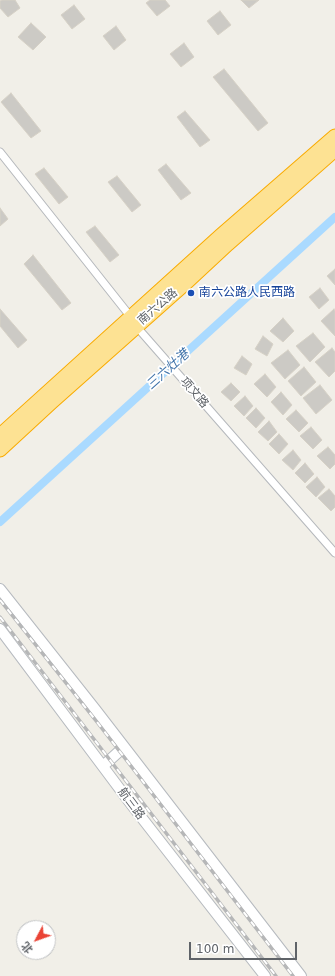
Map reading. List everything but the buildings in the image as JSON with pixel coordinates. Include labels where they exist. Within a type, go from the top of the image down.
[{"type":"highway","name":"南六公路","points":[[0,450],[133,321],[335,136]]},
{"type":"highway","name":"南六公路","points":[[0,435],[335,150]]},
{"type":"main road","points":[[0,589],[301,976]]},
{"type":"main road","name":"航三路","points":[[0,629],[103,766],[265,976]]},
{"type":"main road","points":[[103,766],[124,747]]},
{"type":"street","name":"项文路","points":[[0,152],[133,321],[335,553]]},
{"type":"waterway","name":"三六灶港","points":[[0,522],[335,217]]},
{"type":"railway","points":[[0,600],[97,722],[293,976]]},
{"type":"railway","points":[[0,617],[276,976]]},
{"type":"place","name":"南六公路人民西路","points":[[191,293]]}]
